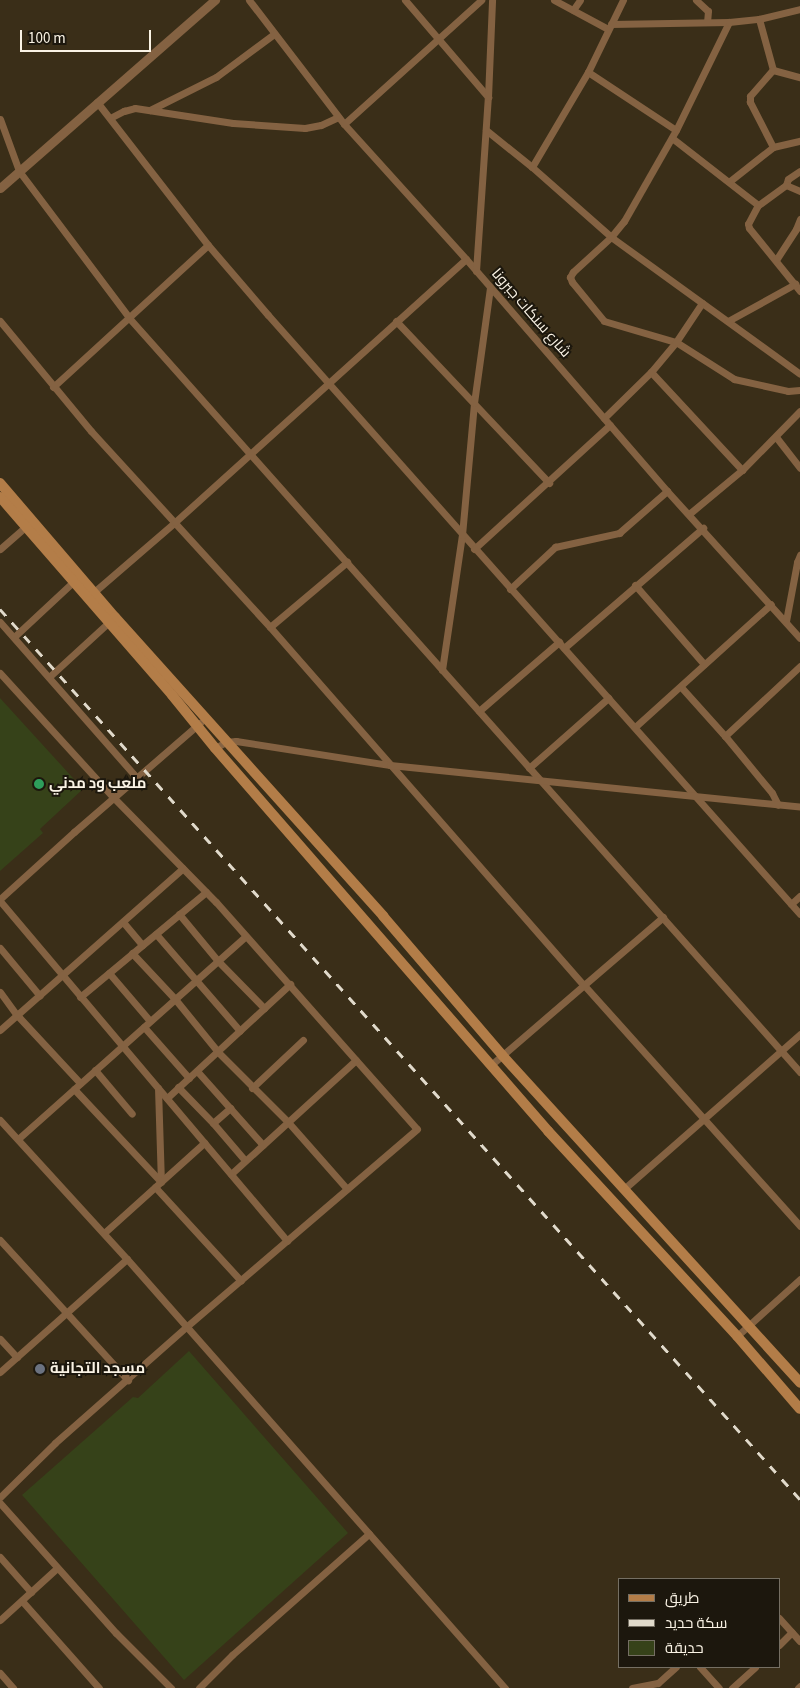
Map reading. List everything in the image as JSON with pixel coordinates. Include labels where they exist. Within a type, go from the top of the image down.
[{"type":"main road","points":[[0,482],[29,524],[74,582],[215,748],[548,1131],[737,1336],[800,1409]]},
{"type":"main road","points":[[0,497],[29,524],[94,592],[383,916],[502,1054],[800,1383]]},
{"type":"street","points":[[0,188],[215,0]]},
{"type":"street","name":"شارع سنكات جبرونا","points":[[249,0],[344,124],[466,259],[667,491],[703,528],[800,638]]},
{"type":"street","points":[[404,0],[488,97]]},
{"type":"street","points":[[344,124],[481,0]]},
{"type":"street","points":[[476,271],[488,97],[492,0]]},
{"type":"street","points":[[554,0],[610,26],[729,22],[800,9]]},
{"type":"street","points":[[573,10],[580,0]]},
{"type":"street","points":[[532,168],[588,72],[623,0]]},
{"type":"street","points":[[696,0],[708,11],[707,22]]},
{"type":"street","points":[[759,18],[773,70]]},
{"type":"street","points":[[729,22],[672,138],[624,221],[611,237],[570,277],[604,321],[676,342],[734,379],[788,391],[800,390]]},
{"type":"street","points":[[150,110],[216,77],[274,34]]},
{"type":"street","points":[[773,70],[800,77]]},
{"type":"street","points":[[773,70],[754,91],[750,102],[773,147]]},
{"type":"street","points":[[588,72],[676,130]]},
{"type":"street","points":[[98,102],[208,245],[474,549],[635,727],[800,914]]},
{"type":"street","points":[[110,118],[129,109],[150,110],[233,123],[305,128],[321,125],[338,116]]},
{"type":"street","points":[[0,119],[19,171],[130,319],[800,1072]]},
{"type":"street","points":[[486,130],[611,237],[800,374]]},
{"type":"street","points":[[672,138],[730,181],[758,205]]},
{"type":"street","points":[[730,181],[773,147],[800,141]]},
{"type":"street","points":[[800,171],[788,179],[786,185],[758,205],[748,220],[749,228],[800,291]]},
{"type":"street","points":[[786,185],[800,191]]},
{"type":"street","points":[[776,260],[796,229],[800,219]]},
{"type":"street","points":[[53,387],[130,319],[208,245]]},
{"type":"street","points":[[94,592],[251,454],[466,259]]},
{"type":"street","points":[[728,321],[795,284]]},
{"type":"street","points":[[442,670],[462,535],[474,403],[490,288]]},
{"type":"street","points":[[604,418],[651,372],[676,342],[702,303]]},
{"type":"street","points":[[0,321],[53,387],[270,627],[583,984],[800,1226]]},
{"type":"street","points":[[396,321],[549,482]]},
{"type":"street","points":[[651,372],[742,470]]},
{"type":"street","points":[[690,514],[742,470],[800,411]]},
{"type":"street","points":[[474,549],[610,425]]},
{"type":"street","points":[[776,437],[800,468]]},
{"type":"street","points":[[510,589],[556,547],[620,533],[667,491]]},
{"type":"street","points":[[0,549],[29,524]]},
{"type":"street","points":[[479,711],[703,528]]},
{"type":"street","points":[[786,621],[797,562],[800,556]]},
{"type":"street","points":[[270,627],[347,562]]},
{"type":"street","points":[[14,637],[74,582]]},
{"type":"street","points":[[635,585],[704,664]]},
{"type":"street","points":[[635,727],[771,604]]},
{"type":"street","points":[[0,622],[136,777]]},
{"type":"street","points":[[49,677],[108,622]]},
{"type":"street","points":[[725,736],[800,666]]},
{"type":"street","points":[[0,673],[113,797],[206,892],[290,984],[417,1129],[186,1327],[55,1443],[0,1497]]},
{"type":"street","points":[[680,686],[725,736],[772,793],[778,805]]},
{"type":"street","points":[[529,768],[608,698]]},
{"type":"street","points":[[206,718],[113,797],[0,900],[287,1241]]},
{"type":"street","points":[[215,748],[226,742],[236,741],[390,765],[800,807]]},
{"type":"street","points":[[0,1030],[183,868]]},
{"type":"street","points":[[80,997],[206,892]]},
{"type":"street","points":[[791,904],[800,896]]},
{"type":"street","points":[[179,914],[218,961],[264,1008]]},
{"type":"street","points":[[491,1064],[663,917]]},
{"type":"street","points":[[124,922],[142,945]]},
{"type":"street","points":[[156,934],[240,1031]]},
{"type":"street","points":[[18,1139],[246,936]]},
{"type":"street","points":[[0,948],[40,996]]},
{"type":"street","points":[[132,953],[175,999],[218,1052],[288,1122],[347,1189]]},
{"type":"street","points":[[109,972],[150,1021]]},
{"type":"street","points":[[167,1098],[290,984]]},
{"type":"street","points":[[0,992],[77,1086],[161,1182]]},
{"type":"street","points":[[144,1026],[189,1078]]},
{"type":"street","points":[[625,1188],[800,1034]]},
{"type":"street","points":[[252,1088],[303,1040]]},
{"type":"street","points":[[231,1174],[356,1060]]},
{"type":"street","points":[[96,1070],[132,1114]]},
{"type":"street","points":[[197,1071],[263,1145]]},
{"type":"street","points":[[178,1087],[213,1123],[243,1158]]},
{"type":"street","points":[[158,1088],[161,1182]]},
{"type":"street","points":[[213,1123],[230,1108]]},
{"type":"street","points":[[1,1123],[104,1233],[505,1688]]},
{"type":"street","points":[[104,1233],[204,1143]]},
{"type":"street","points":[[155,1187],[241,1281]]},
{"type":"street","points":[[0,1240],[128,1380]]},
{"type":"street","points":[[0,1372],[127,1259]]},
{"type":"street","points":[[737,1336],[800,1279]]},
{"type":"street","points":[[0,1339],[16,1357]]},
{"type":"street","points":[[0,1503],[57,1568],[171,1688]]},
{"type":"street","points":[[199,1688],[232,1656],[369,1534]]},
{"type":"street","points":[[0,1557],[31,1592]]},
{"type":"street","points":[[0,1620],[57,1568]]},
{"type":"street","points":[[22,1601],[99,1688]]},
{"type":"street","points":[[780,1619],[800,1641]]},
{"type":"street","points":[[780,1644],[792,1632]]},
{"type":"street","points":[[632,1688],[641,1688],[658,1683],[675,1668]]},
{"type":"street","points":[[701,1668],[719,1688]]},
{"type":"street","points":[[732,1688],[754,1668]]},
{"type":"street","points":[[0,1673],[13,1688]]},
{"type":"green space","name":"ملعب ود مدني","points":[[0,698],[83,789],[40,829],[43,833],[0,871]]},
{"type":"green space","points":[[189,1351],[348,1533],[184,1680],[22,1495],[133,1397],[138,1398]]},
{"type":"railway","points":[[0,609],[800,1499]]},
{"type":"place","name":"ملعب ود مدني","points":[[39,784]]},
{"type":"place","name":"مسجد التجانية","points":[[40,1369]]}]
